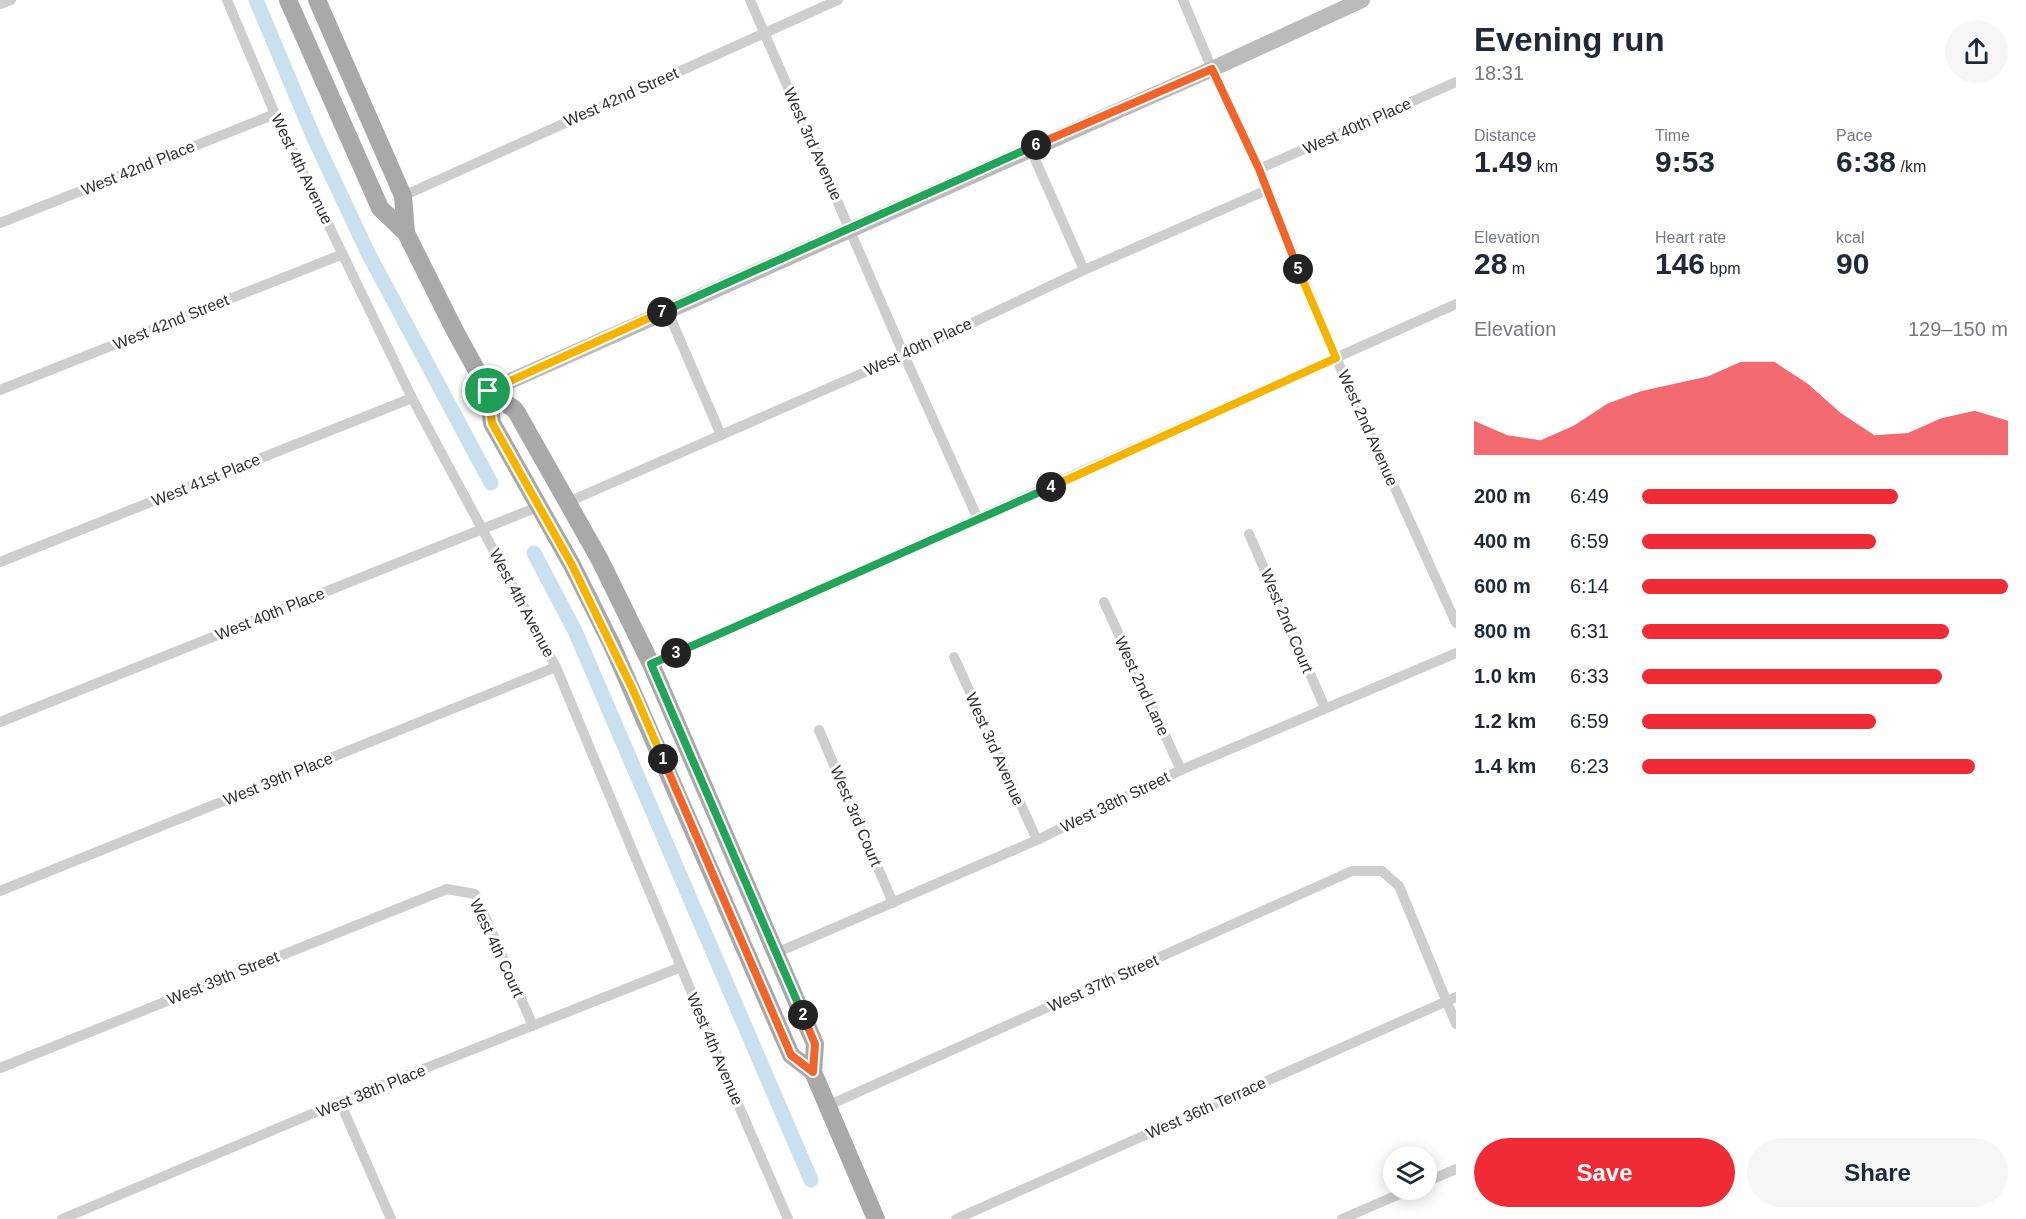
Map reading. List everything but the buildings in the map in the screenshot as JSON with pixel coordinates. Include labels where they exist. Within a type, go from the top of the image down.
[{"type":"main road","points":[[288,0],[380,208],[406,233],[488,391],[492,423],[572,565],[633,690],[791,1055],[813,1072]]},
{"type":"main road","points":[[320,1],[403,196],[406,233]]},
{"type":"main road","points":[[488,391],[514,409],[600,560],[651,664],[815,1044],[813,1072],[876,1219]]},
{"type":"main road","points":[[741,942],[755,952],[764,955],[776,953]]},
{"type":"street","points":[[0,4],[11,0]]},
{"type":"street","name":"West 4th Avenue","points":[[227,0],[275,114],[412,398],[556,667],[788,1219]]},
{"type":"street","name":"West 3rd Avenue","points":[[750,0],[978,519]]},
{"type":"street","name":"West 42nd Street","points":[[403,196],[838,0]]},
{"type":"street","name":"West 2nd Avenue","points":[[1183,0],[1212,69],[1259,169],[1336,358],[1456,623]]},
{"type":"street","points":[[488,391],[1362,0]]},
{"type":"street","name":"West 40th Place","points":[[1259,169],[1456,82]]},
{"type":"street","name":"West 42nd Place","points":[[0,223],[275,114]]},
{"type":"street","points":[[1030,148],[1084,270]]},
{"type":"street","name":"West 40th Place","points":[[568,502],[904,355],[1084,270],[1267,190]]},
{"type":"street","name":"West 42nd Street","points":[[0,390],[343,254]]},
{"type":"street","points":[[651,664],[1456,304]]},
{"type":"street","points":[[667,310],[721,435]]},
{"type":"street","name":"West 41st Place","points":[[0,562],[412,398]]},
{"type":"street","name":"West 40th Place","points":[[0,722],[540,506]]},
{"type":"street","name":"West 2nd Court","points":[[1249,534],[1325,708]]},
{"type":"street","name":"West 2nd Lane","points":[[1104,602],[1180,770]]},
{"type":"street","name":"West 38th Street","points":[[776,953],[1037,840],[1180,770],[1456,653]]},
{"type":"street","name":"West 3rd Avenue","points":[[954,657],[1037,840]]},
{"type":"street","name":"West 39th Place","points":[[0,891],[556,667]]},
{"type":"street","name":"West 3rd Court","points":[[819,730],[893,903]]},
{"type":"street","name":"West 37th Street","points":[[827,1106],[1352,871],[1382,871],[1399,886],[1452,999]]},
{"type":"street","name":"West 4th Court","points":[[447,889],[475,894],[533,1026]]},
{"type":"street","name":"West 39th Street","points":[[0,1068],[447,889]]},
{"type":"street","name":"West 38th Place","points":[[62,1219],[340,1102],[681,967]]},
{"type":"street","points":[[1452,999],[1456,1024]]},
{"type":"street","name":"West 36th Terrace","points":[[956,1219],[1452,999]]},
{"type":"street","points":[[340,1102],[391,1219]]},
{"type":"street","points":[[1437,1177],[1456,1168]]},
{"type":"street","points":[[1342,1219],[1386,1200]]},
{"type":"waterway","points":[[256,0],[314,138],[368,253],[491,483]]},
{"type":"waterway","points":[[534,553],[575,631],[811,1180]]},
{"type":"route","points":[[1212,69],[1259,169],[1336,358],[651,664],[815,1044],[813,1072],[791,1055],[612,645],[572,565],[492,423],[488,391],[1212,69]]}]
